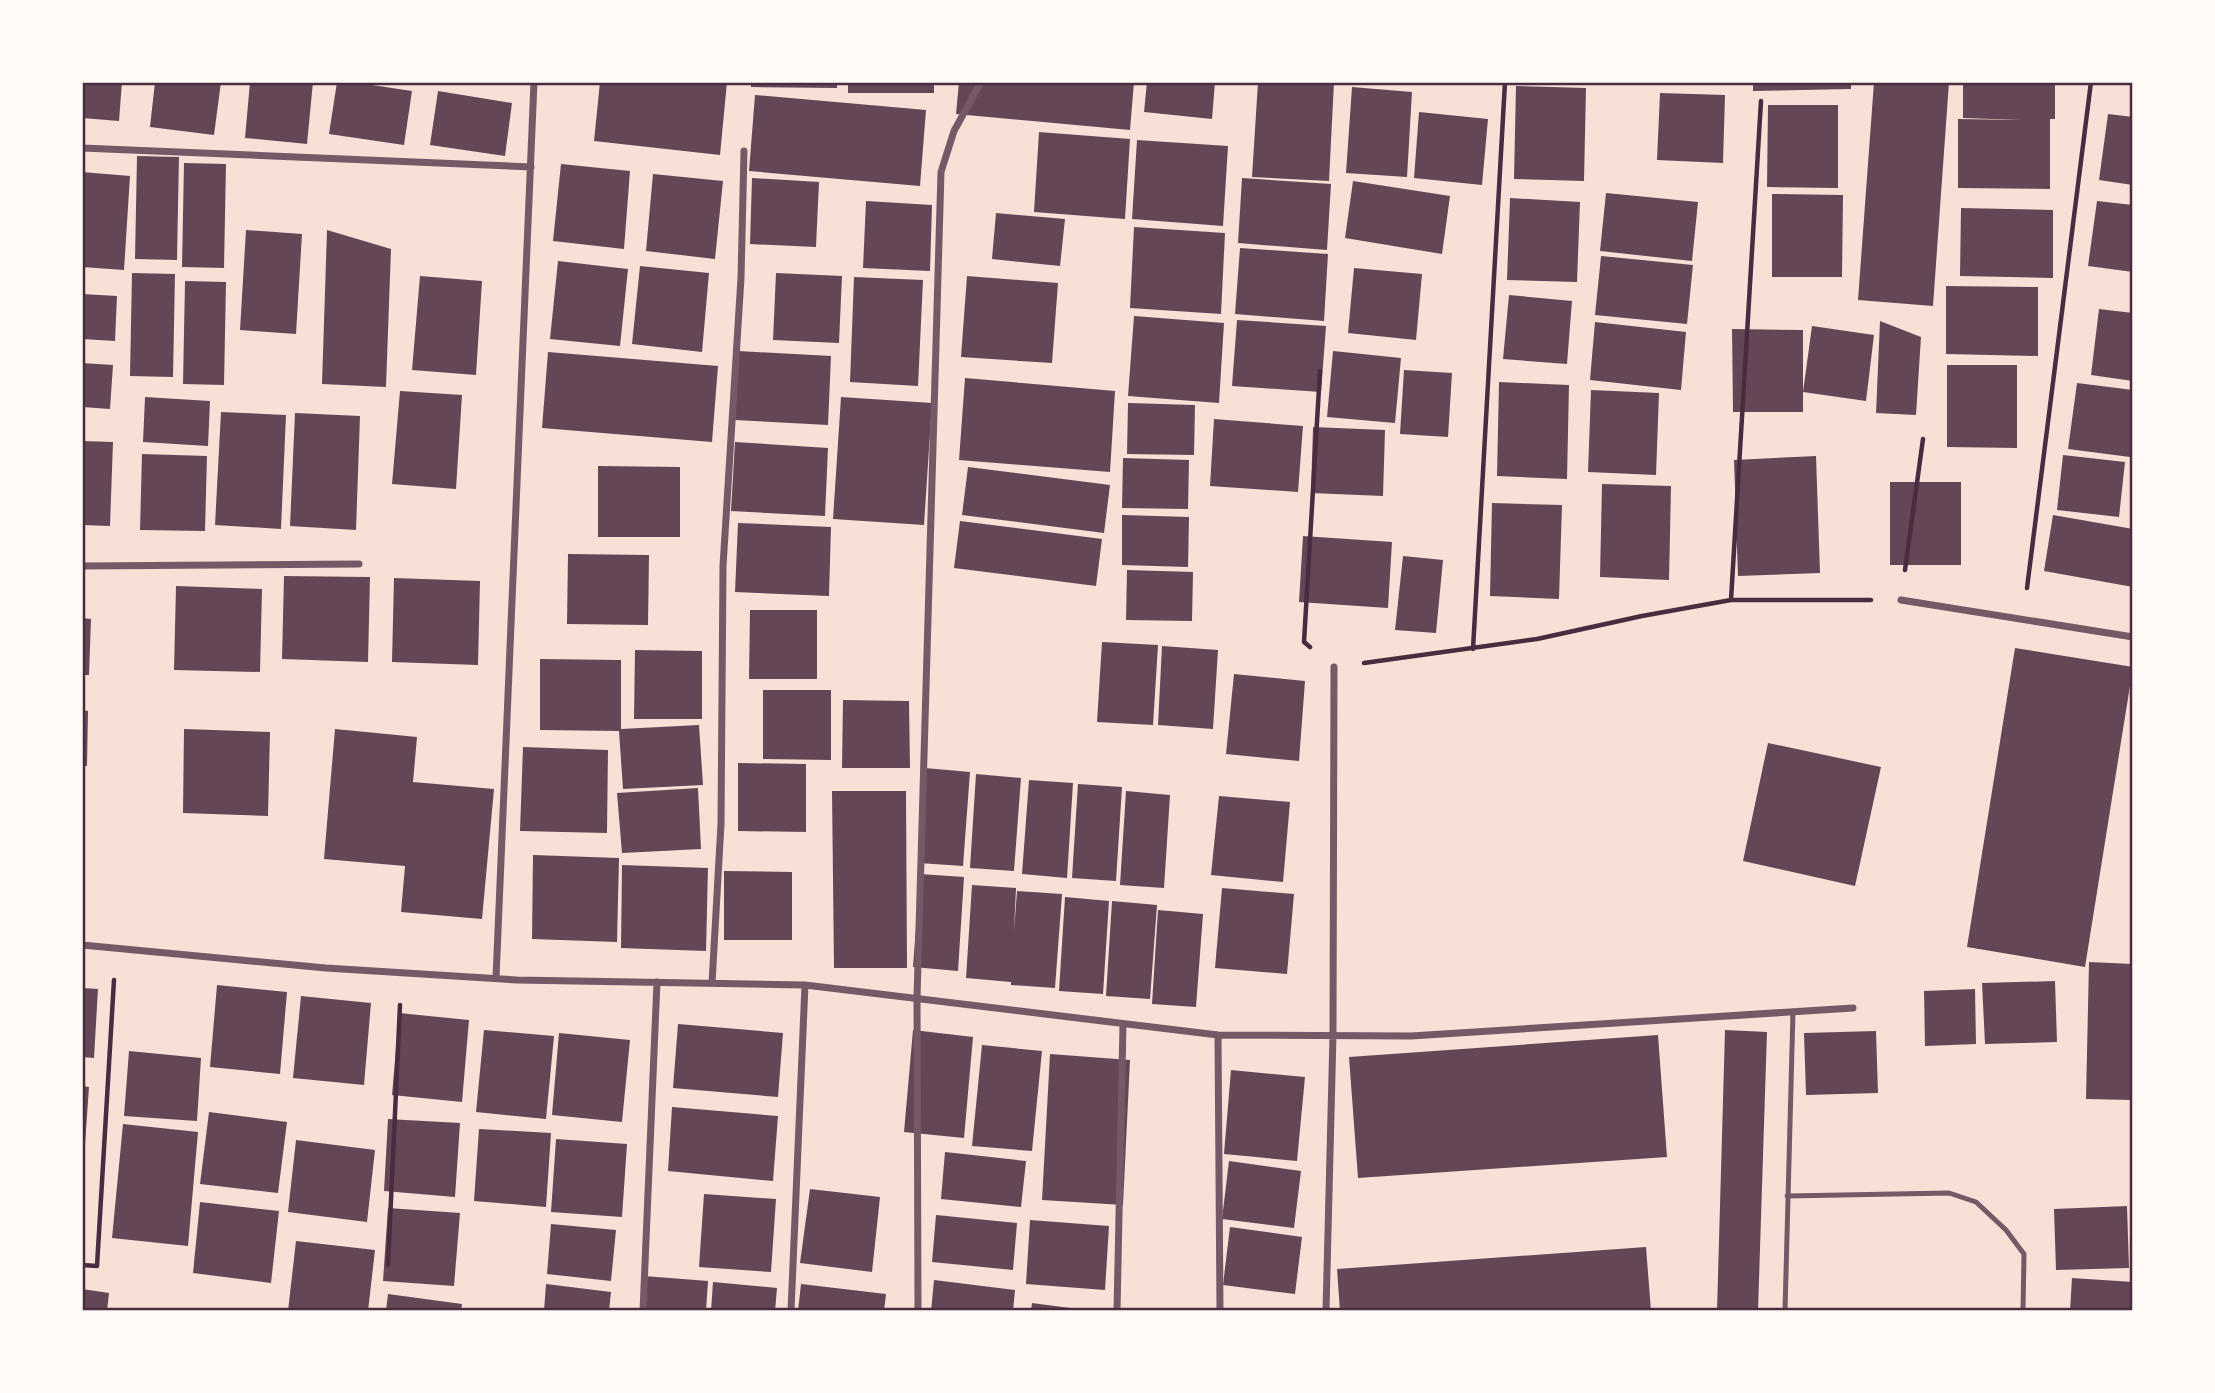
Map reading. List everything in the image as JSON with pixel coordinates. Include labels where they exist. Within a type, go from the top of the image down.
[{"type":"street","points":[[496,978],[534,82]]},
{"type":"street","points":[[918,1311],[917,997],[941,172],[954,131],[981,82]]},
{"type":"street","points":[[82,148],[531,167]]},
{"type":"street","points":[[712,983],[721,824],[723,566],[741,278],[744,151]]},
{"type":"street","points":[[82,566],[359,564]]},
{"type":"street","points":[[1901,600],[2133,637]]},
{"type":"street","points":[[1326,1311],[1333,1035],[1334,667]]},
{"type":"street","points":[[82,945],[326,968],[496,978],[805,985],[1218,1035],[1411,1035],[1853,1008]]},
{"type":"street","points":[[643,1311],[657,982]]},
{"type":"street","points":[[791,1311],[805,985]]},
{"type":"street","points":[[1117,1311],[1123,1024]]},
{"type":"street","points":[[1218,1035],[1220,1311]]},
{"type":"lane","points":[[1786,1311],[1793,1011]]},
{"type":"lane","points":[[1787,1196],[1949,1193],[1976,1202],[2006,1230],[2024,1254],[2023,1311]]},
{"type":"path","points":[[1473,649],[1505,82]]},
{"type":"path","points":[[2023,620],[2091,82]]},
{"type":"path","points":[[1731,600],[1761,101]]},
{"type":"path","points":[[1320,371],[1304,642],[1334,667],[1537,639],[1731,600],[1901,600],[1923,439]]},
{"type":"path","points":[[82,1265],[97,1266],[116,948]]},
{"type":"path","points":[[388,1265],[402,972]]},
{"type":"building","points":[[82,82],[122,82],[119,121],[82,118]]},
{"type":"building","points":[[155,82],[221,82],[214,135],[150,127]]},
{"type":"building","points":[[250,82],[313,82],[307,144],[245,138]]},
{"type":"building","points":[[337,82],[412,91],[404,145],[329,134]]},
{"type":"building","points":[[600,82],[727,82],[720,155],[594,141]]},
{"type":"building","points":[[751,82],[837,82],[837,88],[751,87]]},
{"type":"building","points":[[848,82],[934,82],[934,93],[848,93]]},
{"type":"building","points":[[959,82],[1134,82],[1130,130],[956,114]]},
{"type":"building","points":[[1147,82],[1215,82],[1212,119],[1144,112]]},
{"type":"building","points":[[1258,82],[1334,82],[1329,181],[1252,177]]},
{"type":"building","points":[[1753,82],[1851,82],[1851,89],[1753,91]]},
{"type":"building","points":[[1874,82],[1949,82],[1933,306],[1858,300]]},
{"type":"building","points":[[1963,82],[2055,82],[2055,119],[2050,119],[2050,189],[1958,188],[1958,119],[2021,120],[1963,118]]},
{"type":"building","points":[[1516,86],[1586,88],[1584,181],[1514,179]]},
{"type":"building","points":[[1352,87],[1412,92],[1407,177],[1346,173]]},
{"type":"building","points":[[438,91],[512,103],[505,156],[430,145]]},
{"type":"building","points":[[1660,93],[1725,95],[1723,163],[1657,160]]},
{"type":"building","points":[[755,95],[926,110],[920,186],[749,171]]},
{"type":"building","points":[[1768,105],[1838,105],[1838,188],[1767,187]]},
{"type":"building","points":[[1419,112],[1488,119],[1482,185],[1414,178]]},
{"type":"building","points":[[2108,114],[2133,117],[2133,185],[2099,180]]},
{"type":"building","points":[[1039,132],[1130,139],[1125,219],[1034,212]]},
{"type":"building","points":[[1137,140],[1228,146],[1223,226],[1132,219]]},
{"type":"building","points":[[137,156],[179,157],[177,260],[135,259]]},
{"type":"building","points":[[184,163],[226,164],[224,268],[182,267]]},
{"type":"building","points":[[561,164],[630,171],[624,249],[553,241]]},
{"type":"building","points":[[82,172],[130,176],[124,270],[82,267]]},
{"type":"building","points":[[653,174],[723,181],[715,259],[646,251]]},
{"type":"building","points":[[752,178],[819,182],[816,247],[750,244]]},
{"type":"building","points":[[1242,178],[1331,184],[1327,250],[1238,243]]},
{"type":"building","points":[[1353,181],[1450,196],[1442,254],[1345,238]]},
{"type":"building","points":[[1606,193],[1698,202],[1692,261],[1600,251]]},
{"type":"building","points":[[1772,194],[1843,195],[1842,277],[1772,277]]},
{"type":"building","points":[[1510,198],[1580,202],[1577,282],[1507,280]]},
{"type":"building","points":[[866,201],[932,205],[930,271],[863,268]]},
{"type":"building","points":[[2097,201],[2133,205],[2133,272],[2088,266]]},
{"type":"building","points":[[1961,208],[2053,210],[2053,278],[1960,276]]},
{"type":"building","points":[[996,213],[1065,219],[1060,266],[992,259]]},
{"type":"building","points":[[1134,227],[1225,233],[1221,314],[1130,308]]},
{"type":"building","points":[[246,230],[302,234],[296,334],[240,330]]},
{"type":"building","points":[[327,230],[391,249],[386,387],[322,384]]},
{"type":"building","points":[[1240,248],[1328,254],[1324,321],[1235,314]]},
{"type":"building","points":[[1601,256],[1693,265],[1687,324],[1595,315]]},
{"type":"building","points":[[558,261],[628,269],[620,346],[550,339]]},
{"type":"building","points":[[640,266],[709,273],[702,352],[632,344]]},
{"type":"building","points":[[1354,268],[1422,274],[1416,340],[1348,333]]},
{"type":"building","points":[[132,273],[175,274],[173,377],[130,376]]},
{"type":"building","points":[[776,273],[842,276],[839,343],[773,340]]},
{"type":"building","points":[[420,276],[482,281],[476,375],[412,370]]},
{"type":"building","points":[[967,276],[1058,283],[1052,363],[961,357]]},
{"type":"building","points":[[854,277],[923,280],[918,386],[850,382]]},
{"type":"building","points":[[185,281],[226,282],[224,385],[183,384]]},
{"type":"building","points":[[1946,286],[2038,287],[2038,356],[1946,354]]},
{"type":"building","points":[[82,294],[117,296],[115,341],[82,339]]},
{"type":"building","points":[[1509,295],[1572,301],[1567,364],[1503,359]]},
{"type":"building","points":[[2099,309],[2133,313],[2133,381],[2091,375]]},
{"type":"building","points":[[1134,316],[1224,323],[1219,403],[1128,396]]},
{"type":"building","points":[[1237,320],[1326,326],[1321,392],[1232,386]]},
{"type":"building","points":[[1880,321],[1921,337],[1916,415],[1876,413]]},
{"type":"building","points":[[1595,322],[1686,332],[1681,390],[1590,380]]},
{"type":"building","points":[[1812,326],[1874,335],[1866,401],[1803,392]]},
{"type":"building","points":[[1732,329],[1803,330],[1803,412],[1733,412]]},
{"type":"building","points":[[738,351],[831,356],[828,425],[735,420]]},
{"type":"building","points":[[1333,351],[1401,358],[1395,423],[1327,417]]},
{"type":"building","points":[[548,352],[718,366],[712,442],[542,428]]},
{"type":"building","points":[[82,363],[113,365],[110,409],[82,407]]},
{"type":"building","points":[[1947,365],[2017,365],[2017,448],[1947,447]]},
{"type":"building","points":[[1404,370],[1452,373],[1448,437],[1400,434]]},
{"type":"building","points":[[965,378],[1115,391],[1110,472],[959,460]]},
{"type":"building","points":[[1499,382],[1569,385],[1567,479],[1497,476]]},
{"type":"building","points":[[2077,383],[2133,390],[2130,457],[2068,449]]},
{"type":"building","points":[[1591,390],[1659,393],[1656,475],[1588,472]]},
{"type":"building","points":[[400,391],[462,395],[456,489],[392,484]]},
{"type":"building","points":[[145,397],[210,401],[208,446],[143,442]]},
{"type":"building","points":[[841,397],[932,403],[924,525],[833,519]]},
{"type":"building","points":[[1128,403],[1195,405],[1194,455],[1127,454]]},
{"type":"building","points":[[221,412],[286,415],[281,529],[215,525]]},
{"type":"building","points":[[295,413],[360,416],[356,530],[290,526]]},
{"type":"building","points":[[1214,419],[1303,426],[1298,492],[1210,486]]},
{"type":"building","points":[[1313,427],[1385,430],[1383,496],[1311,493]]},
{"type":"building","points":[[82,441],[113,442],[110,526],[82,525]]},
{"type":"building","points":[[735,442],[828,448],[825,516],[731,511]]},
{"type":"building","points":[[142,454],[207,456],[205,531],[140,530]]},
{"type":"building","points":[[2063,455],[2125,462],[2119,517],[2057,510]]},
{"type":"building","points":[[1816,456],[1820,573],[1738,576],[1734,460]]},
{"type":"building","points":[[1123,458],[1189,460],[1188,509],[1122,508]]},
{"type":"building","points":[[598,466],[680,467],[680,537],[598,537]]},
{"type":"building","points":[[968,467],[1110,485],[1104,533],[962,515]]},
{"type":"building","points":[[1890,482],[1961,482],[1961,565],[1890,565]]},
{"type":"building","points":[[1602,484],[1671,486],[1669,580],[1600,577]]},
{"type":"building","points":[[1492,503],[1562,505],[1559,599],[1490,596]]},
{"type":"building","points":[[1122,515],[1189,517],[1188,567],[1122,565]]},
{"type":"building","points":[[2053,515],[2133,529],[2133,587],[2044,571]]},
{"type":"building","points":[[960,521],[1102,539],[1096,586],[954,568]]},
{"type":"building","points":[[738,523],[831,527],[829,596],[735,592]]},
{"type":"building","points":[[1303,536],[1392,542],[1388,608],[1299,602]]},
{"type":"building","points":[[568,554],[649,555],[648,625],[567,624]]},
{"type":"building","points":[[1403,556],[1443,560],[1436,633],[1395,630]]},
{"type":"building","points":[[1127,570],[1193,572],[1192,621],[1126,620]]},
{"type":"building","points":[[284,576],[370,577],[368,662],[282,659]]},
{"type":"building","points":[[394,578],[480,581],[478,665],[392,662]]},
{"type":"building","points":[[176,586],[262,589],[260,672],[174,670]]},
{"type":"building","points":[[750,610],[817,610],[817,679],[749,679]]},
{"type":"building","points":[[82,618],[91,619],[89,675],[82,675]]},
{"type":"building","points":[[1102,642],[1158,645],[1153,725],[1097,722]]},
{"type":"building","points":[[1162,646],[1218,650],[1213,729],[1158,725]]},
{"type":"building","points":[[2015,648],[2133,667],[2085,967],[1967,947]]},
{"type":"building","points":[[635,650],[702,651],[702,719],[634,719]]},
{"type":"building","points":[[540,659],[621,660],[621,729],[699,725],[703,785],[623,789],[619,731],[540,730]]},
{"type":"building","points":[[1234,674],[1305,681],[1299,761],[1226,754]]},
{"type":"building","points":[[763,690],[831,690],[831,760],[763,759]]},
{"type":"building","points":[[843,700],[909,701],[910,768],[842,768]]},
{"type":"building","points":[[82,710],[88,711],[87,766],[82,766]]},
{"type":"building","points":[[184,729],[270,732],[268,816],[183,813]]},
{"type":"building","points":[[335,729],[417,737],[413,782],[494,789],[482,919],[401,912],[405,866],[324,859]]},
{"type":"building","points":[[1768,743],[1881,767],[1855,886],[1743,861]]},
{"type":"building","points":[[523,747],[608,750],[607,833],[520,831]]},
{"type":"building","points":[[738,763],[806,764],[806,832],[738,831]]},
{"type":"building","points":[[925,768],[970,772],[963,866],[919,863]]},
{"type":"building","points":[[976,774],[1021,778],[1014,871],[970,868]]},
{"type":"building","points":[[1029,780],[1073,783],[1067,878],[1022,874]]},
{"type":"building","points":[[1078,784],[1122,787],[1116,881],[1072,878]]},
{"type":"building","points":[[698,788],[701,849],[622,853],[617,793]]},
{"type":"building","points":[[832,791],[906,791],[907,968],[834,968]]},
{"type":"building","points":[[1126,791],[1170,795],[1164,888],[1120,885]]},
{"type":"building","points":[[1219,796],[1290,802],[1283,882],[1211,875]]},
{"type":"building","points":[[533,855],[619,858],[617,942],[532,939]]},
{"type":"building","points":[[622,865],[708,868],[706,951],[621,948]]},
{"type":"building","points":[[724,871],[792,872],[792,940],[724,940]]},
{"type":"building","points":[[920,874],[964,877],[958,971],[913,967]]},
{"type":"building","points":[[972,885],[1016,888],[1014,931],[1017,891],[1062,894],[1055,988],[966,978]]},
{"type":"building","points":[[1222,888],[1294,894],[1287,974],[1215,968]]},
{"type":"building","points":[[1065,897],[1109,901],[1103,994],[1059,991]]},
{"type":"building","points":[[1112,901],[1157,905],[1150,999],[1106,996]]},
{"type":"building","points":[[1158,910],[1203,914],[1196,1007],[1152,1004]]},
{"type":"building","points":[[2089,962],[2133,964],[2133,1100],[2086,1099]]},
{"type":"building","points":[[2055,981],[2057,1042],[1985,1044],[1982,983]]},
{"type":"building","points":[[217,985],[287,992],[280,1074],[210,1067]]},
{"type":"building","points":[[82,988],[98,989],[94,1058],[82,1057]]},
{"type":"building","points":[[1975,989],[1976,1044],[1925,1046],[1924,991]]},
{"type":"building","points":[[301,996],[371,1003],[364,1085],[293,1078]]},
{"type":"building","points":[[399,1013],[469,1020],[462,1102],[392,1095]]},
{"type":"building","points":[[678,1024],[783,1033],[778,1097],[673,1088]]},
{"type":"building","points":[[484,1030],[554,1036],[546,1119],[476,1112]]},
{"type":"building","points":[[913,1030],[973,1037],[964,1138],[904,1132]]},
{"type":"building","points":[[1725,1030],[1767,1032],[1758,1311],[1717,1311]]},
{"type":"building","points":[[1876,1031],[1878,1093],[1806,1095],[1804,1033]]},
{"type":"building","points":[[559,1033],[630,1040],[622,1122],[552,1115]]},
{"type":"building","points":[[1658,1035],[1667,1157],[1358,1178],[1349,1057]]},
{"type":"building","points":[[982,1045],[1042,1051],[1032,1151],[972,1146]]},
{"type":"building","points":[[129,1051],[201,1058],[197,1121],[124,1116]]},
{"type":"building","points":[[1050,1054],[1130,1060],[1123,1205],[1042,1200]]},
{"type":"building","points":[[1231,1070],[1305,1077],[1297,1161],[1224,1154]]},
{"type":"building","points":[[82,1086],[89,1087],[84,1159],[82,1159]]},
{"type":"building","points":[[672,1107],[778,1116],[773,1181],[668,1171]]},
{"type":"building","points":[[209,1112],[287,1122],[278,1193],[200,1184]]},
{"type":"building","points":[[388,1119],[460,1123],[455,1197],[384,1191]]},
{"type":"building","points":[[123,1124],[198,1132],[188,1246],[112,1238]]},
{"type":"building","points":[[479,1129],[551,1133],[546,1207],[474,1201]]},
{"type":"building","points":[[556,1139],[627,1144],[622,1217],[551,1212]]},
{"type":"building","points":[[296,1140],[375,1150],[367,1222],[288,1212]]},
{"type":"building","points":[[945,1152],[1026,1161],[1021,1207],[941,1199]]},
{"type":"building","points":[[1229,1161],[1301,1171],[1294,1228],[1222,1219]]},
{"type":"building","points":[[810,1189],[880,1197],[872,1272],[800,1263]]},
{"type":"building","points":[[704,1194],[776,1199],[771,1272],[699,1267]]},
{"type":"building","points":[[200,1202],[279,1211],[271,1283],[193,1273]]},
{"type":"building","points":[[2127,1206],[2129,1268],[2056,1270],[2054,1209]]},
{"type":"building","points":[[388,1208],[460,1213],[454,1286],[383,1281]]},
{"type":"building","points":[[936,1215],[1017,1223],[1013,1270],[932,1262]]},
{"type":"building","points":[[1030,1220],[1109,1226],[1105,1290],[1026,1284]]},
{"type":"building","points":[[551,1224],[616,1230],[611,1281],[547,1274]]},
{"type":"building","points":[[1230,1227],[1302,1237],[1295,1294],[1223,1285]]},
{"type":"building","points":[[296,1241],[375,1250],[368,1311],[288,1311]]},
{"type":"building","points":[[1646,1247],[1651,1311],[1340,1311],[1337,1269]]},
{"type":"building","points":[[644,1276],[708,1281],[706,1311],[641,1311]]},
{"type":"building","points":[[2072,1278],[2133,1282],[2132,1311],[2070,1311]]},
{"type":"building","points":[[934,1280],[1015,1290],[1013,1311],[931,1311]]},
{"type":"building","points":[[713,1282],[777,1288],[775,1311],[711,1311]]},
{"type":"building","points":[[546,1284],[611,1292],[609,1311],[544,1311]]},
{"type":"building","points":[[801,1284],[886,1294],[884,1311],[798,1311]]},
{"type":"building","points":[[82,1289],[109,1293],[107,1311],[82,1311]]},
{"type":"building","points":[[388,1294],[462,1304],[461,1311],[386,1311]]},
{"type":"building","points":[[1032,1303],[1078,1309],[1078,1311],[1031,1311]]}]
